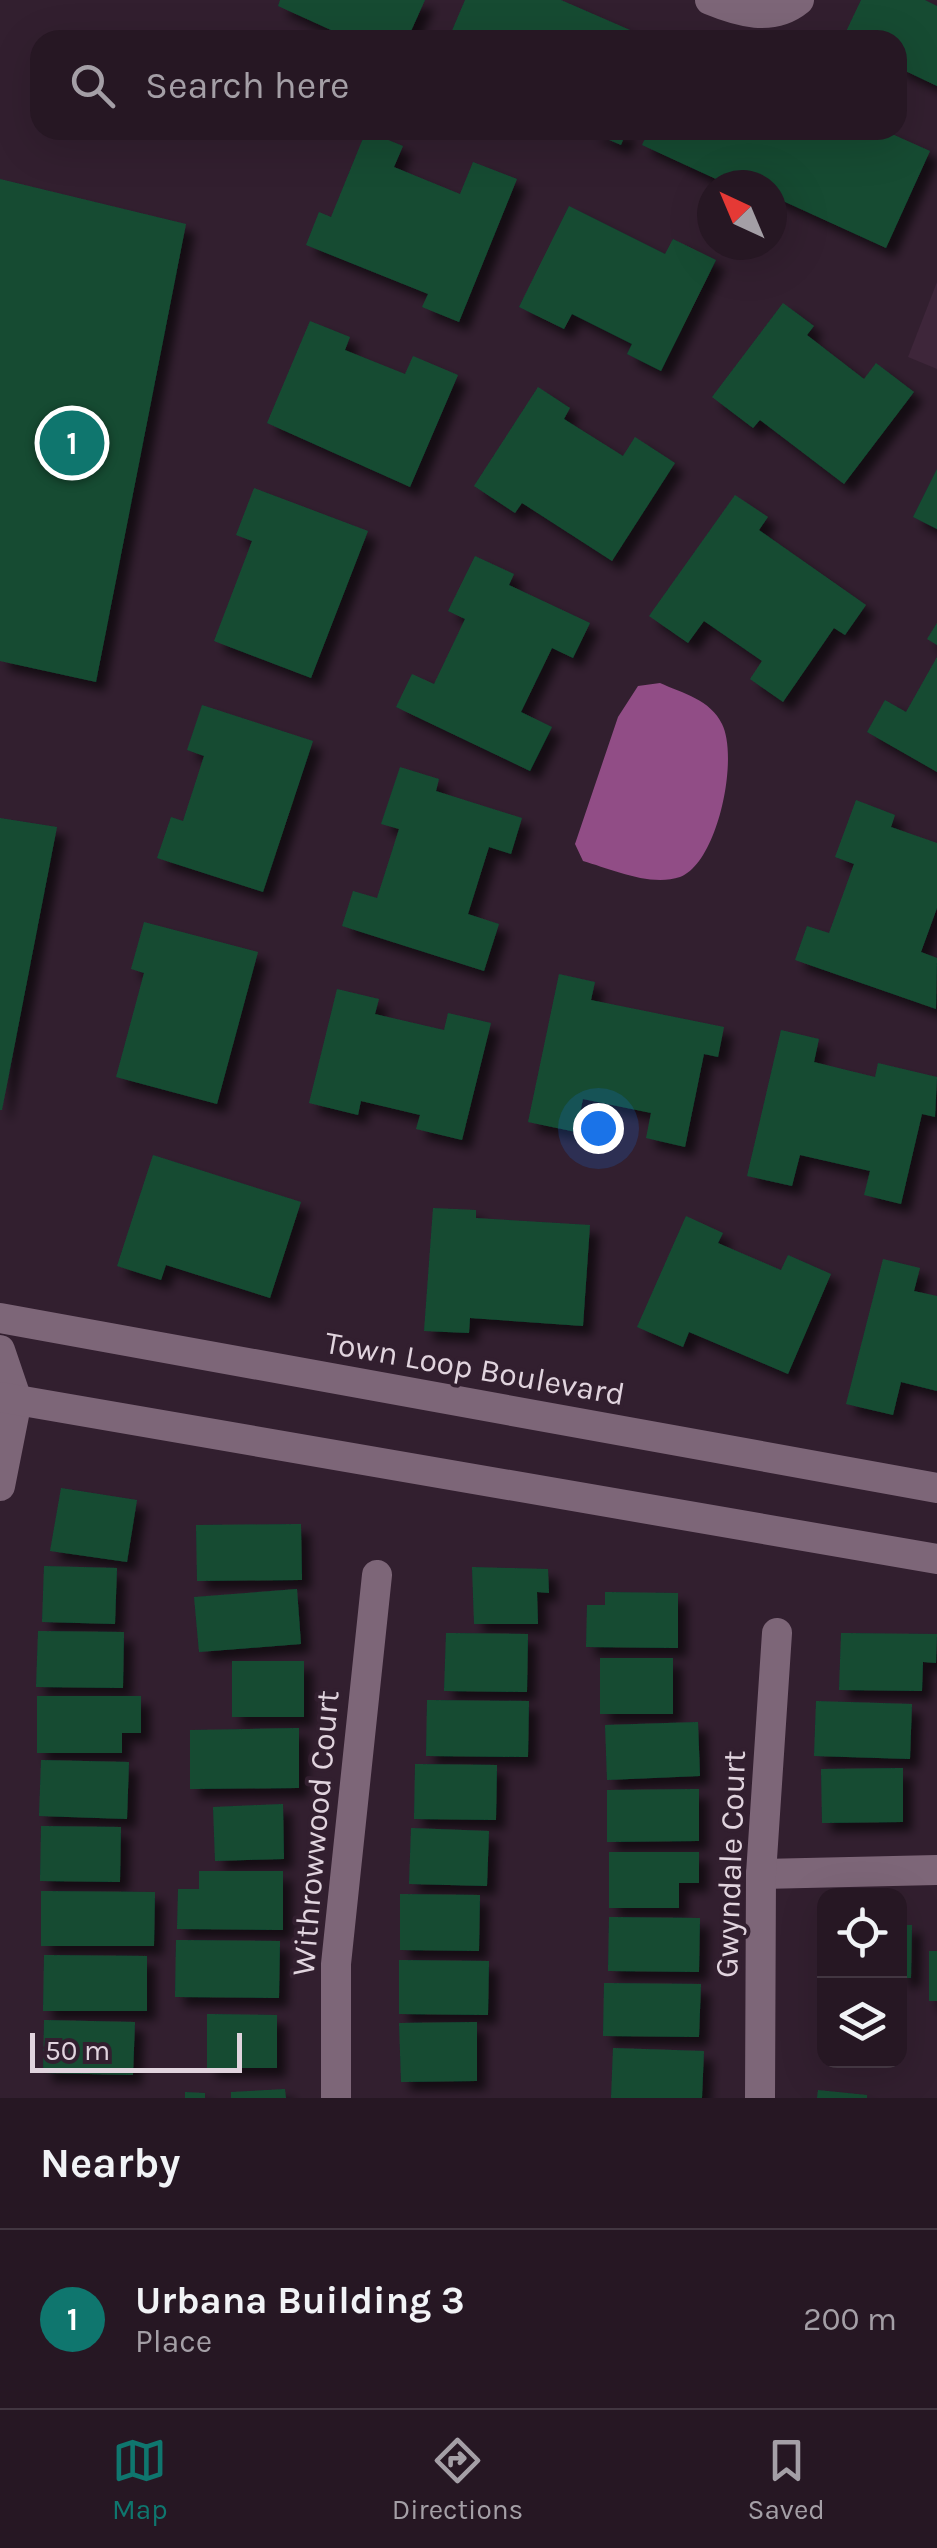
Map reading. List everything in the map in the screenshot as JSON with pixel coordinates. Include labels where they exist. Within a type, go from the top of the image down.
[{"type":"street","points":[[710,0],[739,12],[772,14],[799,0]]},
{"type":"street","name":"Town Loop Boulevard","points":[[0,1318],[937,1488]]},
{"type":"street","points":[[0,1350],[8,1398],[0,1486]]},
{"type":"street","points":[[8,1398],[937,1560]]},
{"type":"street","name":"Withrowwood Court","points":[[336,2098],[336,1964],[377,1575]]},
{"type":"street","name":"Gwyndale Court","points":[[760,2098],[760,1874],[777,1633]]},
{"type":"street","points":[[760,1874],[937,1870]]},
{"type":"shaded area","points":[[937,282],[937,369],[908,357]]},
{"type":"shaded area","points":[[660,683],[711,709],[722,724],[728,760],[722,808],[705,852],[693,868],[668,880],[631,876],[583,861],[575,844],[618,717],[638,686]]},
{"type":"building","points":[[280,0],[425,0],[412,30],[331,30],[278,6]]},
{"type":"building","points":[[465,0],[561,0],[630,30],[452,30]]},
{"type":"building","points":[[861,0],[925,0],[937,6],[937,86],[907,72],[907,30],[847,30]]},
{"type":"building","points":[[362,140],[388,140],[403,146],[394,167],[460,194],[473,162],[517,179],[459,322],[422,307],[428,294],[306,245],[319,212],[331,217]]},
{"type":"building","points":[[644,140],[905,140],[930,151],[886,248],[787,203],[787,170],[697,170],[642,145]]},
{"type":"building","points":[[0,179],[186,224],[96,682],[0,661]]},
{"type":"building","points":[[569,206],[665,254],[673,239],[697,251],[697,260],[716,260],[661,371],[627,354],[632,344],[572,314],[564,329],[519,307]]},
{"type":"building","points":[[783,303],[814,326],[807,335],[864,379],[876,363],[914,392],[844,484],[760,420],[753,428],[712,397]]},
{"type":"building","points":[[310,321],[350,337],[345,350],[405,374],[413,356],[458,375],[410,487],[267,423]]},
{"type":"building","points":[[538,387],[570,408],[564,419],[623,456],[635,437],[675,463],[612,561],[522,503],[515,513],[474,486]]},
{"type":"building","points":[[937,469],[937,529],[913,517]]},
{"type":"building","points":[[254,488],[368,531],[311,678],[214,641],[252,541],[236,535]]},
{"type":"building","points":[[735,495],[768,517],[759,530],[866,605],[845,635],[834,628],[783,702],[750,679],[762,661],[704,621],[688,643],[649,616]]},
{"type":"building","points":[[475,556],[514,574],[509,585],[590,623],[573,658],[552,648],[521,712],[552,727],[530,771],[396,707],[412,674],[434,684],[465,619],[448,611]]},
{"type":"building","points":[[937,623],[937,645],[927,639]]},
{"type":"building","points":[[937,657],[937,772],[867,732],[885,700],[906,712]]},
{"type":"building","points":[[202,705],[313,741],[263,892],[157,858],[171,817],[183,821],[204,756],[187,750]]},
{"type":"building","points":[[400,767],[439,779],[436,791],[522,818],[511,854],[489,847],[468,914],[499,924],[484,971],[342,926],[353,891],[377,898],[399,829],[381,824]]},
{"type":"building","points":[[856,800],[895,815],[891,827],[937,843],[937,908],[921,952],[937,958],[936,1009],[795,960],[807,926],[829,933],[854,864],[835,857]]},
{"type":"building","points":[[0,818],[57,827],[2,1110],[0,1110]]},
{"type":"building","points":[[144,922],[258,952],[217,1104],[116,1077],[144,973],[131,969]]},
{"type":"building","points":[[559,974],[595,982],[591,1000],[724,1027],[718,1057],[704,1054],[685,1147],[646,1138],[651,1113],[583,1099],[576,1132],[528,1122]]},
{"type":"building","points":[[337,989],[379,999],[375,1014],[444,1030],[448,1013],[491,1023],[462,1140],[416,1129],[420,1115],[361,1101],[358,1115],[309,1103]]},
{"type":"building","points":[[781,1030],[819,1039],[814,1062],[875,1077],[878,1063],[937,1077],[935,1117],[922,1114],[901,1204],[864,1195],[870,1171],[800,1155],[792,1186],[747,1176]]},
{"type":"building","points":[[153,1155],[301,1202],[270,1298],[166,1265],[161,1280],[117,1266]]},
{"type":"building","points":[[433,1208],[476,1210],[476,1218],[590,1225],[583,1326],[470,1318],[469,1333],[424,1331]]},
{"type":"building","points":[[686,1216],[723,1233],[718,1243],[781,1270],[788,1255],[831,1274],[788,1374],[689,1332],[683,1347],[637,1327]]},
{"type":"building","points":[[883,1259],[920,1268],[914,1291],[937,1296],[937,1391],[901,1382],[893,1415],[846,1404]]},
{"type":"building","points":[[61,1488],[137,1500],[127,1562],[50,1551]]},
{"type":"building","points":[[301,1524],[302,1580],[197,1581],[196,1525]]},
{"type":"building","points":[[44,1566],[117,1568],[115,1624],[42,1622]]},
{"type":"building","points":[[472,1567],[548,1569],[549,1593],[537,1592],[538,1624],[474,1624]]},
{"type":"building","points":[[297,1589],[301,1644],[199,1652],[194,1597]]},
{"type":"building","points":[[605,1592],[678,1593],[678,1648],[586,1647],[587,1605],[605,1605]]},
{"type":"building","points":[[38,1631],[124,1632],[123,1688],[36,1687]]},
{"type":"building","points":[[446,1633],[528,1634],[527,1692],[444,1691]]},
{"type":"building","points":[[841,1633],[937,1634],[936,1663],[923,1662],[922,1691],[839,1690]]},
{"type":"building","points":[[600,1658],[673,1658],[673,1714],[600,1714]]},
{"type":"building","points":[[232,1661],[304,1661],[304,1717],[232,1717]]},
{"type":"building","points":[[37,1696],[141,1696],[141,1733],[122,1733],[122,1753],[37,1753]]},
{"type":"building","points":[[427,1700],[529,1701],[528,1757],[426,1756]]},
{"type":"building","points":[[816,1701],[912,1704],[910,1759],[814,1756]]},
{"type":"building","points":[[698,1722],[700,1776],[607,1780],[605,1725]]},
{"type":"building","points":[[299,1728],[299,1788],[190,1789],[190,1730]]},
{"type":"building","points":[[41,1760],[129,1762],[127,1819],[39,1816]]},
{"type":"building","points":[[415,1764],[497,1765],[496,1820],[414,1819]]},
{"type":"building","points":[[903,1768],[903,1822],[822,1823],[821,1769]]},
{"type":"building","points":[[699,1789],[699,1841],[607,1842],[607,1790]]},
{"type":"building","points":[[283,1804],[284,1859],[215,1861],[213,1807]]},
{"type":"building","points":[[41,1826],[121,1827],[120,1882],[40,1881]]},
{"type":"building","points":[[411,1828],[489,1831],[487,1886],[409,1884]]},
{"type":"building","points":[[609,1852],[699,1852],[699,1883],[679,1883],[679,1908],[609,1908]]},
{"type":"building","points":[[199,1871],[283,1871],[283,1930],[177,1929],[178,1889],[199,1889]]},
{"type":"building","points":[[41,1891],[155,1892],[154,1946],[41,1946]]},
{"type":"building","points":[[400,1894],[480,1895],[479,1951],[400,1950]]},
{"type":"building","points":[[609,1917],[700,1918],[699,1972],[608,1971]]},
{"type":"building","points":[[907,1925],[912,1925],[911,1978],[907,1978]]},
{"type":"building","points":[[176,1940],[280,1941],[279,1998],[175,1997]]},
{"type":"building","points":[[929,1951],[937,1951],[937,2001],[929,2001]]},
{"type":"building","points":[[44,1955],[147,1956],[147,2011],[43,2011]]},
{"type":"building","points":[[399,1960],[489,1961],[488,2015],[399,2014]]},
{"type":"building","points":[[604,1983],[701,1984],[699,2037],[603,2036]]},
{"type":"building","points":[[207,2014],[277,2015],[277,2068],[207,2068]]},
{"type":"building","points":[[44,2020],[135,2022],[133,2075],[43,2073]]},
{"type":"building","points":[[477,2022],[477,2081],[401,2082],[399,2023]]},
{"type":"building","points":[[613,2048],[704,2051],[702,2098],[611,2098]]},
{"type":"building","points":[[285,2089],[286,2098],[231,2098],[231,2092]]},
{"type":"building","points":[[818,2090],[867,2095],[867,2098],[817,2098]]},
{"type":"building","points":[[185,2092],[205,2093],[205,2098],[185,2098]]},
{"type":"place","name":"Urbana Building 3","points":[[72,443]]}]
